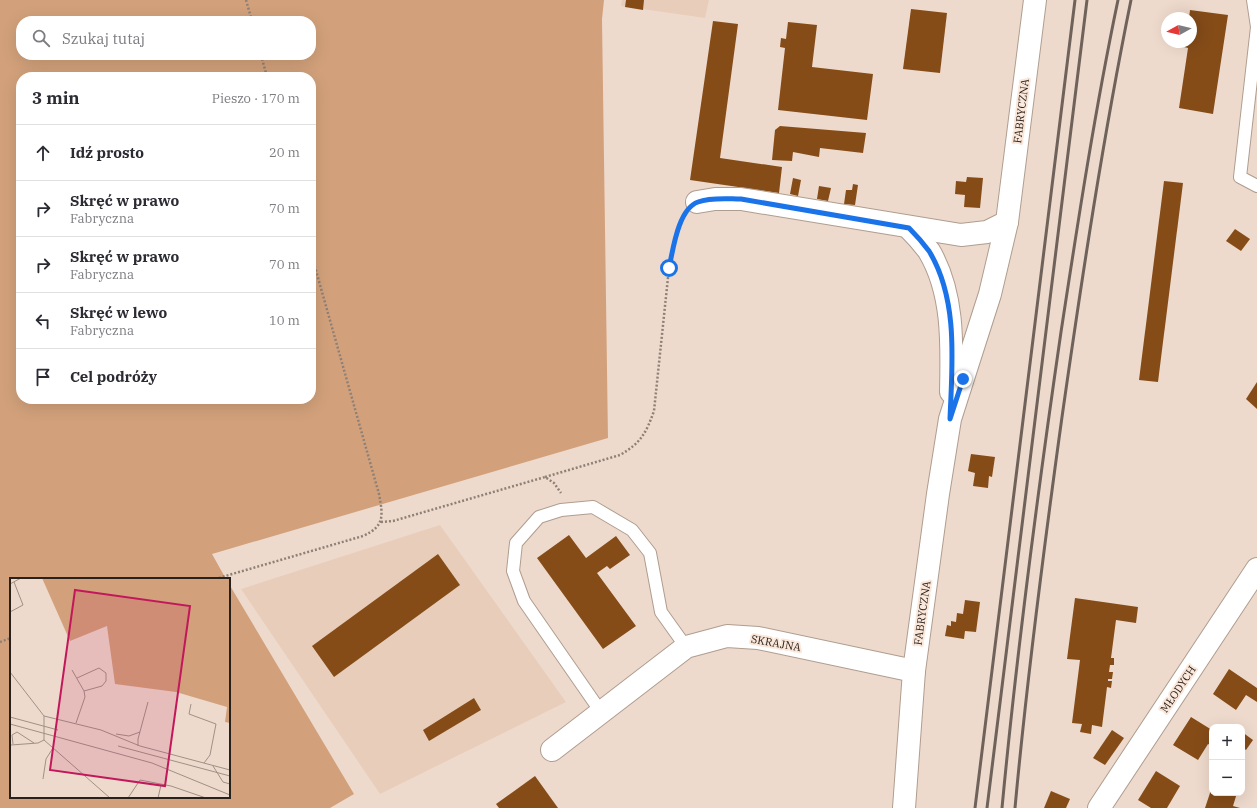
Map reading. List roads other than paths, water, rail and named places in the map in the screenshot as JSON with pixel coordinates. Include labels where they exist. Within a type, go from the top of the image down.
[{"type":"street","name":"FABRYCZNA","points":[[950,419],[990,294],[1007,222],[1035,0]]},
{"type":"street","points":[[697,202],[715,199],[741,199],[909,228],[961,235],[987,232],[1007,222]]},
{"type":"street","name":"FABRYCZNA","points":[[904,808],[914,671],[938,494],[950,419],[952,357],[947,298],[943,281],[929,251],[909,228]]},
{"type":"street","name":"MŁODYCH","points":[[1103,807],[1257,569]]},
{"type":"street","name":"SKRAJNA","points":[[552,750],[686,646],[727,636],[758,638],[914,671]]},
{"type":"lane","points":[[1253,0],[1257,27],[1240,178],[1257,186]]},
{"type":"lane","points":[[601,712],[524,601],[513,571],[516,543],[539,516],[560,510],[593,507],[632,530],[650,553],[661,612],[686,646]]},
{"type":"railway","points":[[975,808],[1075,0]]},
{"type":"railway","points":[[987,808],[1087,0]]},
{"type":"railway","points":[[1002,808],[1021,629],[1052,391],[1087,166],[1118,0]]},
{"type":"railway","points":[[1015,808],[1036,612],[1077,312],[1111,104],[1131,0]]}]
